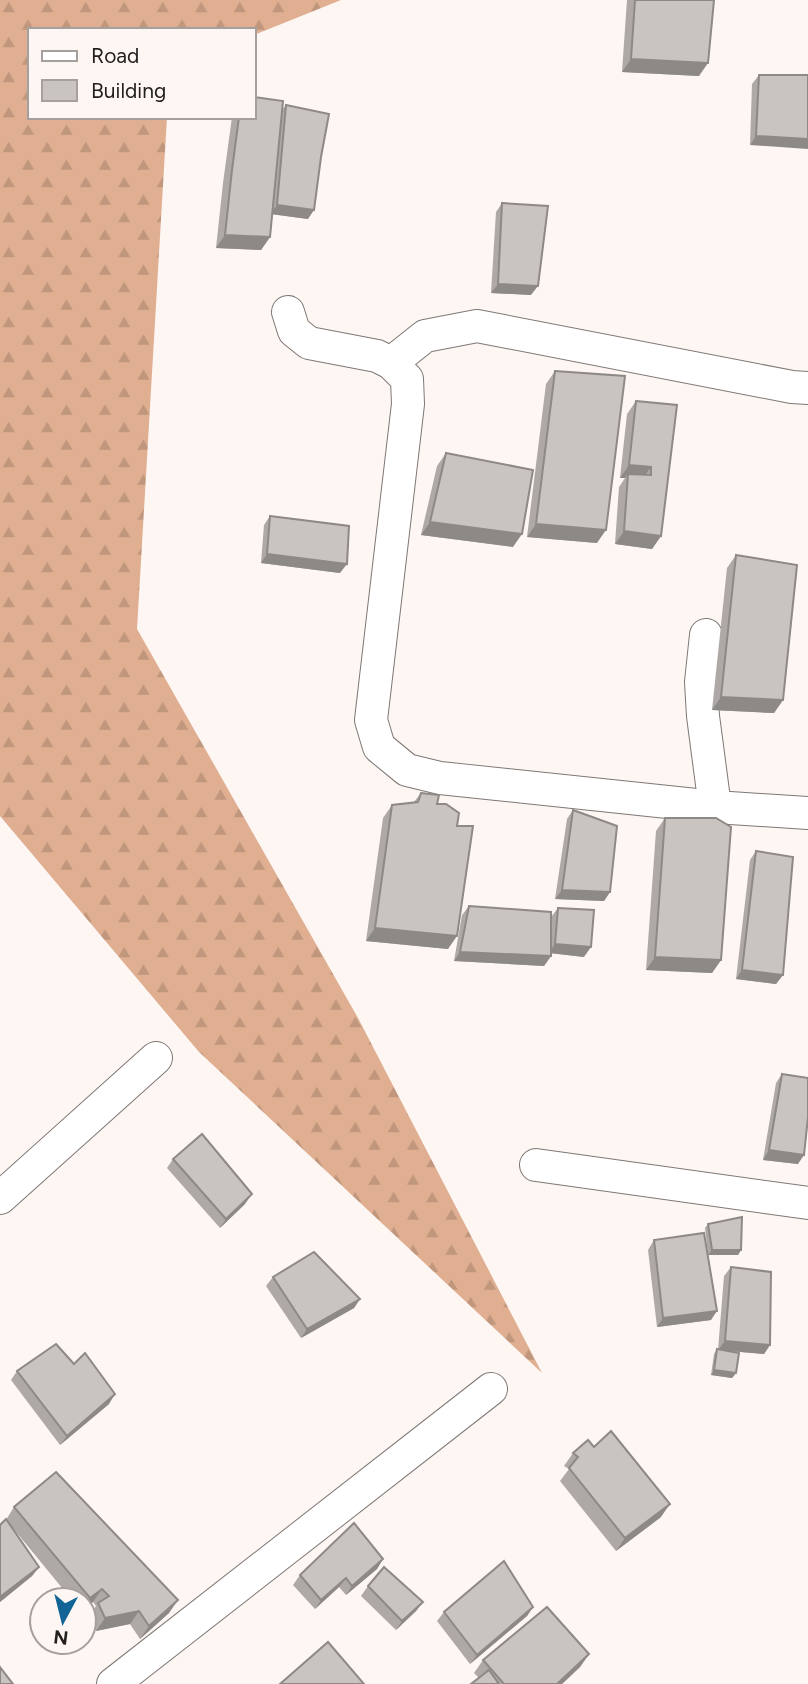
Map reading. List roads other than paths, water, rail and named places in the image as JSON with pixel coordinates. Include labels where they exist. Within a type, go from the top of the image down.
[{"type":"street","points":[[288,312],[294,331],[309,343],[377,356],[391,363],[407,379],[408,404],[371,720],[379,747],[407,770],[440,778],[715,807],[808,813]]},
{"type":"street","points":[[391,363],[425,336],[477,326],[792,387],[808,387]]},
{"type":"street","points":[[706,635],[701,682],[715,807]]},
{"type":"street","points":[[0,1198],[156,1058]]},
{"type":"street","points":[[536,1165],[808,1203]]},
{"type":"street","points":[[113,1684],[491,1389]]}]
